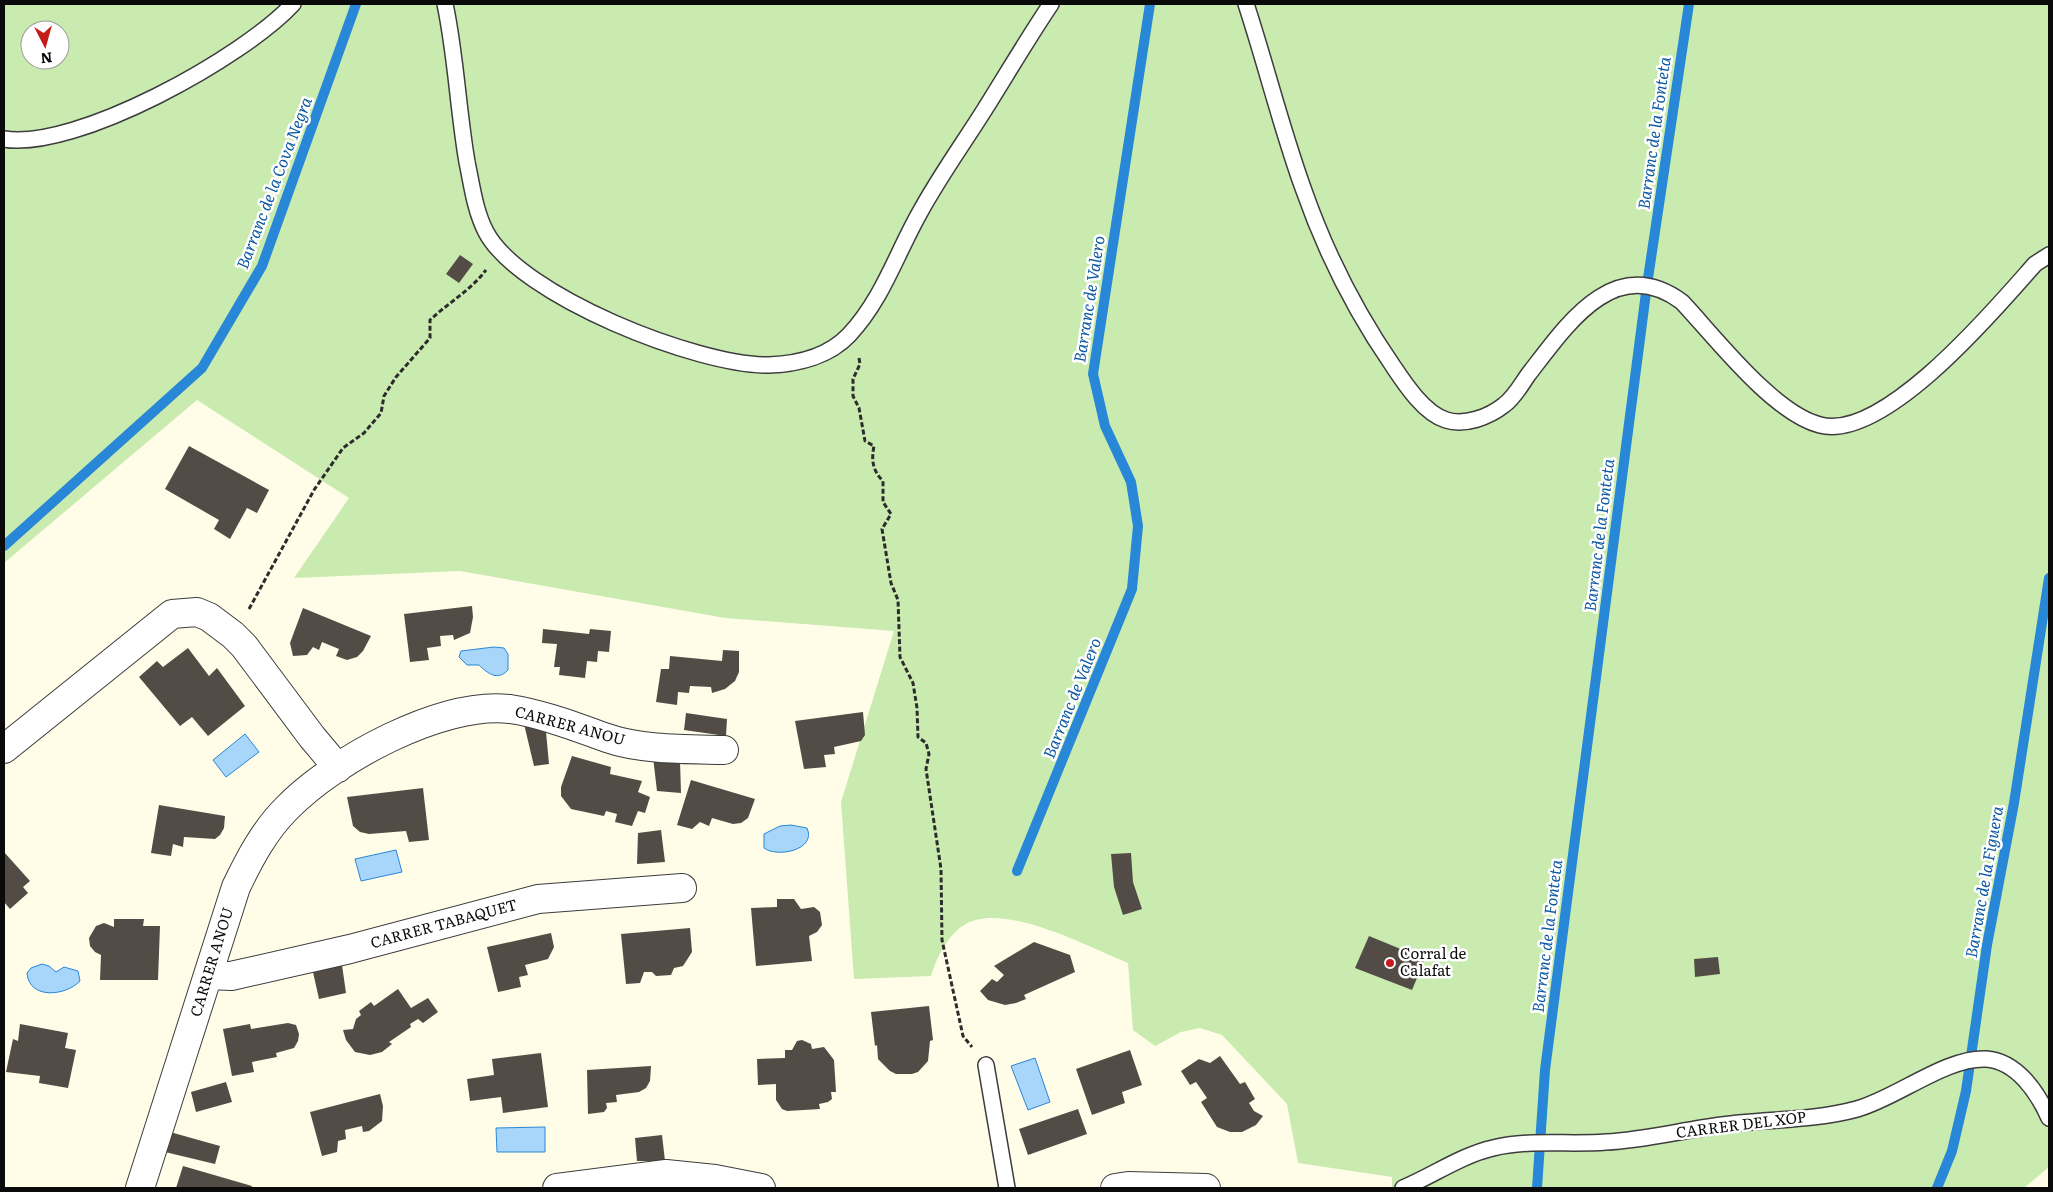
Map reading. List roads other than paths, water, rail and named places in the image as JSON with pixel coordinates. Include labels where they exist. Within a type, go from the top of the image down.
[{"type":"street","points":[[4,749],[172,614],[197,612],[210,617],[244,646],[312,737],[338,768]]},
{"type":"street","name":"CARRER ANOU","points":[[140,1188],[154,1138],[210,975],[236,887],[255,848],[286,809],[338,768],[396,736],[428,721],[449,714],[488,708],[527,713],[567,723],[621,741],[724,750]]},
{"type":"street","name":"CARRER TABAQUET","points":[[210,975],[232,976],[350,949],[538,898],[682,888]]},
{"type":"street","points":[[557,1188],[666,1174],[716,1179],[761,1188]]},
{"type":"street","points":[[1115,1188],[1128,1186],[1206,1188]]},
{"type":"lane","points":[[4,139],[15,141],[50,137],[82,128],[139,104],[207,69],[252,39],[293,4]]},
{"type":"lane","points":[[444,4],[453,43],[463,137],[473,192],[482,222],[499,251],[518,268],[592,312],[639,334],[700,355],[737,362],[770,365],[806,359],[828,352],[849,335],[860,321],[881,292],[918,216],[946,166],[1051,4]]},
{"type":"lane","points":[[1246,4],[1303,188],[1321,236],[1348,292],[1373,337],[1419,402],[1445,420],[1461,422],[1476,419],[1506,404],[1575,316],[1609,290],[1635,284],[1666,290],[1682,302],[1764,389],[1798,416],[1819,425],[1834,427],[1850,425],[1909,391],[1962,344],[2035,264],[2049,255]]},
{"type":"lane","name":"CARRER DEL XOP","points":[[1403,1188],[1491,1148],[1530,1144],[1638,1140],[1722,1125],[1846,1112],[1886,1099],[1943,1070],[1970,1059],[1988,1059],[2015,1072],[2030,1085],[2049,1118]]},
{"type":"lane","points":[[986,1064],[1007,1188]]},
{"type":"water","points":[[494,647],[504,648],[508,654],[508,670],[501,675],[493,675],[479,665],[467,665],[459,657],[461,651]]},
{"type":"water","points":[[245,734],[259,752],[226,777],[213,760]]},
{"type":"water","points":[[791,825],[807,828],[809,836],[801,847],[786,852],[770,851],[764,848],[764,834],[780,826]]},
{"type":"water","points":[[396,850],[402,872],[361,881],[355,859]]},
{"type":"water","points":[[42,964],[49,966],[56,972],[64,967],[78,971],[80,981],[66,990],[58,992],[49,993],[34,988],[29,982],[27,973],[31,968]]},
{"type":"water","points":[[1035,1058],[1050,1102],[1028,1110],[1011,1066]]},
{"type":"water","points":[[545,1127],[545,1152],[497,1152],[496,1128]]},
{"type":"waterway","name":"Barranc de la Cova Negra","points":[[4,546],[202,368],[262,266],[356,4]]},
{"type":"waterway","name":"Barranc de Valero","points":[[1017,871],[1132,589],[1138,526],[1131,482],[1105,426],[1093,374],[1150,4]]},
{"type":"waterway","name":"Barranc de la Fonteta","points":[[1537,1188],[1545,1070],[1647,285],[1689,4]]},
{"type":"waterway","name":"Barranc de la Figuera","points":[[1937,1188],[1952,1151],[1966,1091],[1987,945],[2014,803],[2049,578]]},
{"type":"place","name":"Corral de Calafat","points":[[1390,963]]}]
